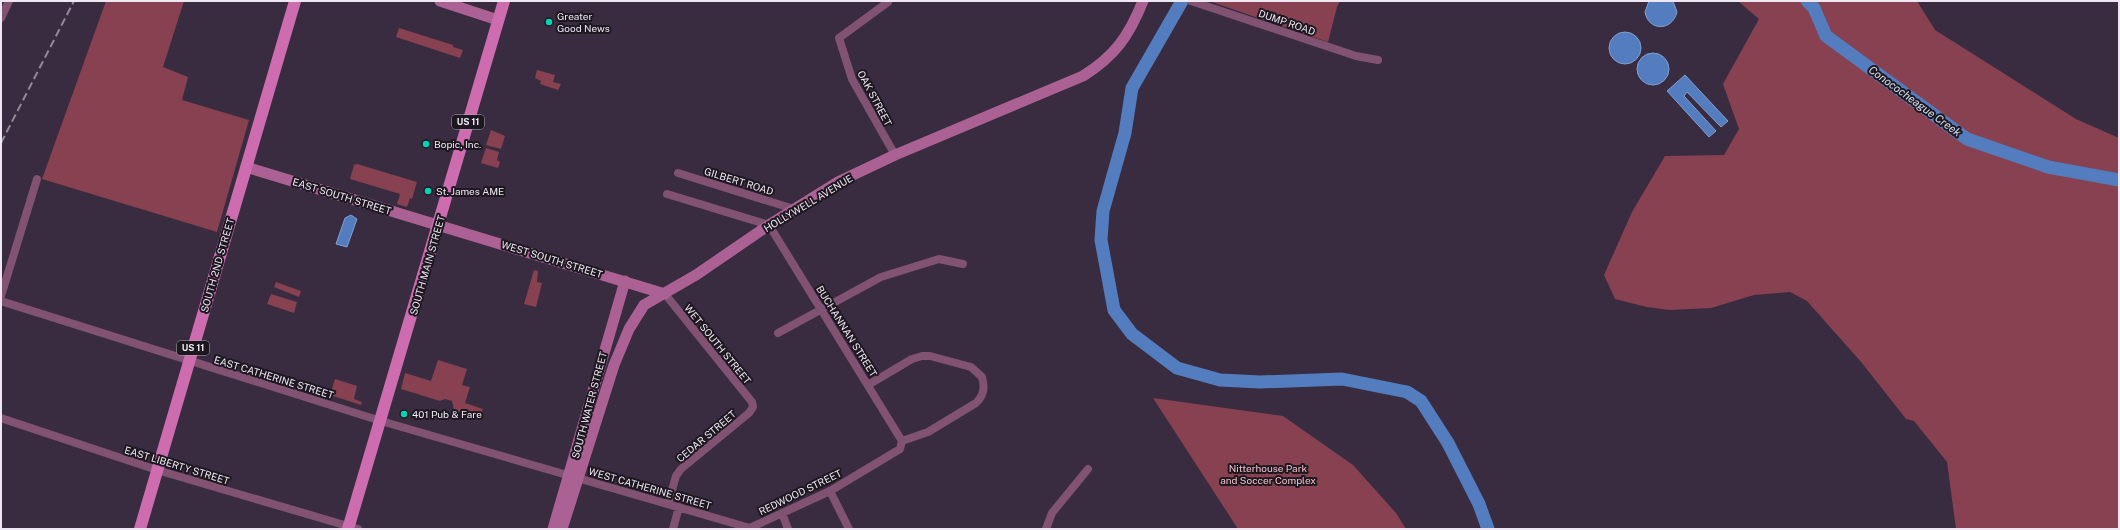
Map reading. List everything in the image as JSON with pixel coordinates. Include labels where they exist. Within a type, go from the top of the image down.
[{"type":"main road","name":"SOUTH 2ND STREET","points":[[140,529],[295,1]]},
{"type":"main road","name":"SOUTH MAIN STREET","points":[[352,528],[381,421],[504,1]]},
{"type":"street","points":[[1,18],[9,1]]},
{"type":"street","points":[[440,1],[498,20]]},
{"type":"street","name":"HOLLYWELL AVENUE","points":[[574,476],[628,329],[644,305],[665,294],[769,225],[838,182],[895,155],[1083,76],[1101,65],[1116,50],[1134,23],[1142,1]]},
{"type":"street","name":"DUMP ROAD","points":[[1191,1],[1356,56],[1378,60]]},
{"type":"street","name":"OAK STREET","points":[[888,2],[839,38],[852,79],[895,155]]},
{"type":"street","name":"EAST SOUTH STREET","points":[[246,167],[439,225]]},
{"type":"street","name":"GILBERT ROAD","points":[[678,173],[794,209]]},
{"type":"street","points":[[1,296],[37,179]]},
{"type":"street","points":[[668,194],[769,225]]},
{"type":"street","name":"WEST SOUTH STREET","points":[[439,225],[665,294]]},
{"type":"street","name":"BUCHANNAN STREET","points":[[769,225],[868,385],[901,445]]},
{"type":"street","points":[[778,333],[821,308],[881,277],[939,259],[963,264]]},
{"type":"street","name":"SOUTH WATER STREET","points":[[562,529],[595,378],[625,281]]},
{"type":"street","name":"WET SOUTH STREET","points":[[665,294],[752,402],[752,407]]},
{"type":"street","name":"EAST CATHERINE STREET","points":[[1,301],[381,421]]},
{"type":"street","name":"REDWOOD STREET","points":[[750,528],[830,491],[901,445],[928,432],[976,403],[982,397],[984,390],[982,377],[971,367],[930,356],[922,356],[912,359],[868,385]]},
{"type":"street","name":"CEDAR STREET","points":[[668,504],[676,476],[681,469],[749,413],[752,407]]},
{"type":"street","name":"EAST LIBERTY STREET","points":[[1,418],[157,470],[352,528]]},
{"type":"street","name":"WEST CATHERINE STREET","points":[[381,421],[750,528]]},
{"type":"street","points":[[1046,529],[1052,513],[1088,469]]},
{"type":"street","name":"SOUTH WATER STREET","points":[[553,529],[574,476]]},
{"type":"street","points":[[830,491],[849,529]]},
{"type":"street","points":[[673,529],[679,507]]},
{"type":"street","points":[[782,513],[788,529]]},
{"type":"green space","points":[[106,1],[184,1],[163,67],[188,77],[182,100],[249,120],[217,232],[42,179]]},
{"type":"green space","points":[[1209,1],[1340,1],[1328,42]]},
{"type":"green space","points":[[1738,1],[1917,1],[1935,30],[2076,119],[2119,138],[2119,529],[1956,529],[1947,462],[1914,421],[1906,419],[1862,363],[1807,301],[1790,292],[1754,295],[1711,308],[1670,310],[1647,307],[1615,299],[1604,275],[1632,212],[1665,156],[1724,155],[1739,129],[1723,84],[1759,19]]},
{"type":"green space","points":[[399,28],[453,45],[453,47],[463,50],[460,58],[396,37]]},
{"type":"green space","points":[[537,70],[555,75],[553,82],[561,84],[558,90],[540,84],[541,81],[535,78]]},
{"type":"green space","points":[[491,130],[505,136],[501,149],[486,145]]},
{"type":"green space","points":[[486,148],[499,152],[497,160],[500,162],[498,168],[481,163]]},
{"type":"green space","points":[[357,164],[417,182],[412,199],[410,198],[407,207],[397,204],[400,194],[350,179],[354,165]]},
{"type":"green space","points":[[534,270],[538,271],[537,282],[542,283],[536,307],[524,304]]},
{"type":"green space","points":[[276,282],[301,291],[299,297],[274,287]]},
{"type":"green space","points":[[271,294],[297,302],[294,313],[267,304]]},
{"type":"green space","points":[[438,360],[467,369],[462,385],[470,387],[465,403],[483,409],[480,418],[454,410],[452,401],[445,399],[440,401],[401,389],[405,373],[431,381]]},
{"type":"green space","points":[[335,379],[357,386],[354,399],[362,402],[361,405],[330,395]]},
{"type":"green space","name":"Nitterhouse Park and Soccer Complex","points":[[1153,398],[1283,416],[1353,465],[1396,513],[1406,529],[1238,529]]},
{"type":"water","points":[[1649,1],[1673,1],[1677,12],[1674,19],[1665,26],[1655,26],[1647,18],[1645,12]]},
{"type":"water","points":[[1622,32],[1628,32],[1638,39],[1641,48],[1640,54],[1634,61],[1628,64],[1622,64],[1612,57],[1609,51],[1609,45],[1616,35]]},
{"type":"water","points":[[1650,53],[1656,53],[1666,60],[1669,69],[1668,75],[1662,82],[1656,85],[1650,85],[1640,78],[1637,72],[1637,66],[1644,56]]},
{"type":"water","points":[[1685,75],[1728,121],[1721,127],[1687,92],[1684,96],[1716,131],[1709,137],[1667,91]]},
{"type":"water","points":[[351,215],[357,219],[347,247],[336,244],[345,218]]},
{"type":"waterway","name":"Conococheague Creek","points":[[1182,1],[1132,88],[1125,133],[1103,211],[1101,240],[1114,310],[1132,334],[1177,368],[1220,380],[1260,382],[1342,379],[1407,392],[1421,401],[1448,443],[1479,504],[1488,529]]},
{"type":"waterway","name":"Conococheague Creek","points":[[1807,1],[1814,8],[1826,36],[1967,139],[2048,167],[2119,180]]},
{"type":"railway","points":[[1,143],[74,1]]},
{"type":"place","name":"Greater Good News","points":[[549,22]]},
{"type":"place","name":"Bopic, Inc.","points":[[426,144]]},
{"type":"place","name":"St. James AME","points":[[428,191]]},
{"type":"place","name":"401 Pub & Fare","points":[[404,414]]}]
